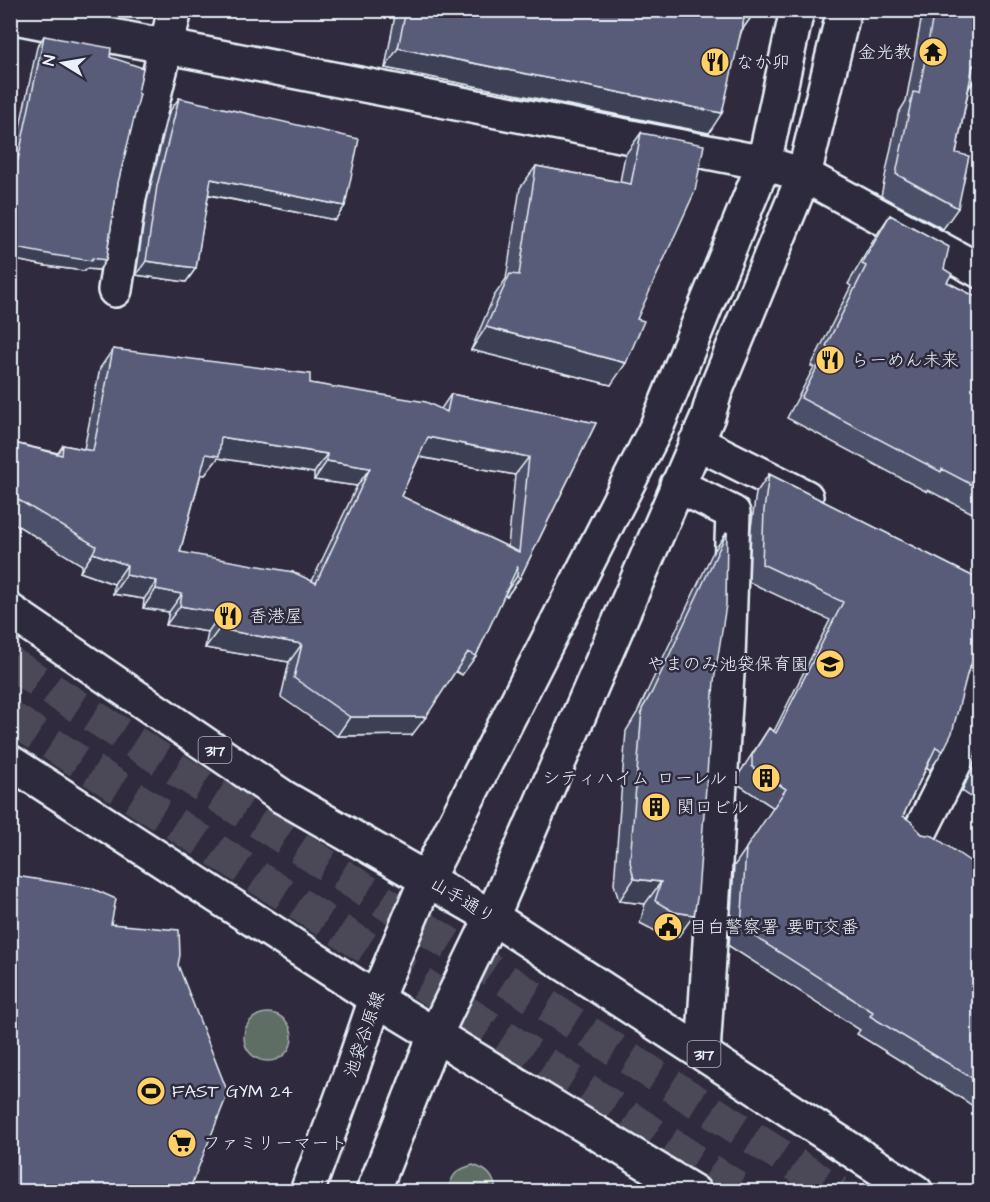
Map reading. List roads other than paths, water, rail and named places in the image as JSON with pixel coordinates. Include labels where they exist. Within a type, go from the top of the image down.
[{"type":"street","points":[[115,290],[129,197],[175,10]]},
{"type":"street","name":"池袋谷原線","points":[[307,1191],[376,999],[427,878],[657,426],[764,163],[797,10]]},
{"type":"street","points":[[373,1191],[435,1035],[492,917],[696,442],[804,174],[843,10]]},
{"type":"street","points":[[10,16],[764,163],[804,174],[980,271]]},
{"type":"street","points":[[696,442],[830,509]]},
{"type":"street","points":[[677,485],[733,513],[728,658],[703,1053]]},
{"type":"street","name":"山手通り","points":[[10,611],[284,797],[492,917],[915,1191]]},
{"type":"street","points":[[918,836],[957,758],[973,694],[980,681]]},
{"type":"street","points":[[10,762],[376,999],[683,1188]]},
{"type":"tunnel","points":[[10,663],[838,1192]]},
{"type":"tunnel","points":[[10,717],[744,1192]]},
{"type":"place","name":"金光教","points":[[933,52]]},
{"type":"place","name":"なか卯","points":[[715,62]]},
{"type":"place","name":"らーめん未来","points":[[830,360]]},
{"type":"place","name":"香港屋","points":[[228,616]]},
{"type":"place","name":"やまのみ池袋保育園","points":[[830,664]]},
{"type":"place","name":"シティハイム ローレルⅠ","points":[[766,778]]},
{"type":"place","name":"関口ビル","points":[[656,807]]},
{"type":"place","name":"目白警察署 要町交番","points":[[668,927]]},
{"type":"place","name":"FAST GYM 24","points":[[151,1091]]},
{"type":"place","name":"ファミリーマート","points":[[182,1143]]}]
